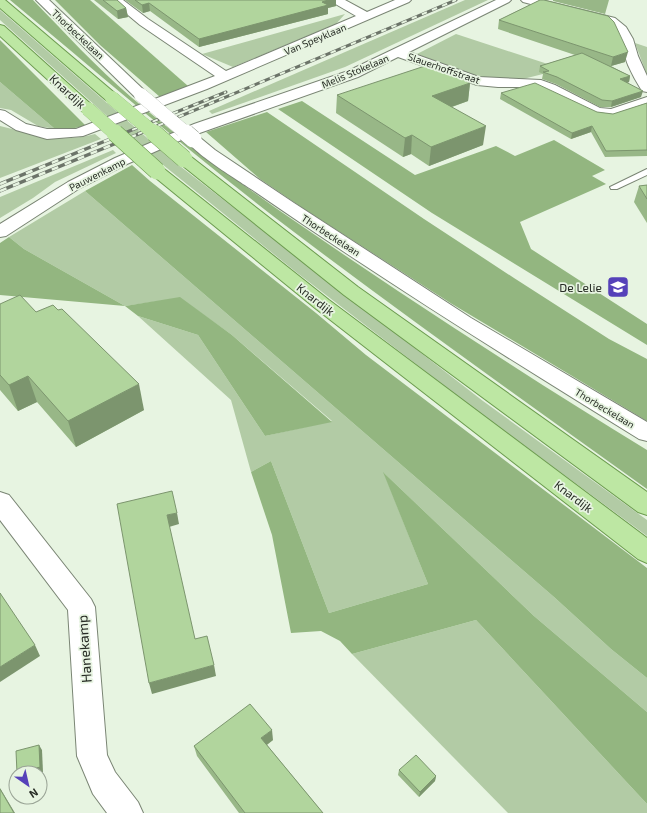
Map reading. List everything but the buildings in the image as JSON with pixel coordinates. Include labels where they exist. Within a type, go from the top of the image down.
[{"type":"main road","name":"Knardijk","points":[[0,2],[184,159],[351,291],[647,505]]},
{"type":"main road","name":"Knardijk","points":[[0,29],[157,171],[322,304],[647,552]]},
{"type":"street","name":"Thorbeckelaan","points":[[42,0],[141,95],[196,133],[209,153],[276,199],[464,322],[647,433]]},
{"type":"street","points":[[116,0],[144,22],[224,76]]},
{"type":"street","points":[[336,0],[367,17]]},
{"type":"street","name":"Van Speyklaan","points":[[0,114],[21,127],[47,134],[78,133],[172,98],[405,0]]},
{"type":"street","name":"Melis Stokelaan","points":[[196,133],[338,80],[505,0]]},
{"type":"street","points":[[527,0],[611,21],[618,25],[624,33],[633,62],[647,88]]},
{"type":"street","name":"Slauerhoffstraat","points":[[399,52],[477,81],[498,83],[536,83],[550,88],[596,112],[612,114],[647,101]]},
{"type":"street","name":"Pauwenkamp","points":[[0,232],[74,185],[121,161],[196,133]]},
{"type":"street","name":"Hanekamp","points":[[0,502],[81,607],[92,756],[104,783],[127,813]]},
{"type":"lane","points":[[614,187],[647,172]]},
{"type":"green space","points":[[10,0],[33,0],[118,86],[163,124],[228,174],[364,268],[553,392],[647,450],[647,489],[426,330],[294,232],[186,147]]},
{"type":"green space","points":[[55,0],[90,0],[188,86],[160,97],[100,45]]},
{"type":"green space","points":[[465,0],[488,0],[345,67],[212,114],[209,111]]},
{"type":"green space","points":[[0,10],[176,163],[483,401],[647,520],[647,536],[472,407],[296,272],[147,152],[0,20]]},
{"type":"green space","points":[[345,14],[336,24],[233,67],[202,54]]},
{"type":"green space","points":[[456,34],[563,69],[523,79],[488,78],[472,75],[417,54]]},
{"type":"green space","points":[[0,40],[86,126],[69,129],[55,129],[0,82]]},
{"type":"green space","points":[[635,43],[647,47],[647,75]]},
{"type":"green space","points":[[0,82],[55,129],[38,126],[11,110],[0,108]]},
{"type":"green space","points":[[302,101],[415,175],[496,146],[515,156],[554,140],[605,170],[592,176],[606,184],[520,222],[531,249],[647,324],[647,345],[432,213],[278,109]]},
{"type":"green space","points":[[267,112],[424,219],[514,278],[609,339],[647,359],[647,421],[452,304],[304,209],[260,179],[206,132]]},
{"type":"green space","points":[[0,126],[47,137],[69,138],[95,134],[101,139],[0,178]]},
{"type":"green space","points":[[113,150],[116,153],[55,182],[33,198],[0,218],[0,197]]},
{"type":"green space","points":[[132,165],[366,355],[647,568],[647,678],[611,649],[554,597],[85,191]]},
{"type":"green space","points":[[85,191],[554,597],[611,649],[647,678],[647,712],[534,616],[384,473],[428,584],[329,613],[271,461],[251,472],[231,400],[138,316],[198,335],[265,436],[332,421],[232,335],[180,298],[125,306],[24,249],[9,237]]},
{"type":"green space","points":[[9,237],[24,249],[125,306],[0,295],[0,243]]},
{"type":"green space","points":[[180,297],[232,335],[332,422],[265,436],[198,335],[138,316],[125,306]]},
{"type":"green space","points":[[271,461],[329,613],[428,584],[383,472],[534,616],[647,712],[647,804],[476,620],[352,654],[340,641],[321,631],[291,633],[272,535],[251,472]]},
{"type":"green space","points":[[476,620],[647,804],[647,813],[508,813],[352,654]]},
{"type":"railway","points":[[138,134],[456,0]]},
{"type":"railway","points":[[122,134],[226,92]]},
{"type":"railway","points":[[0,184],[125,133]]},
{"type":"railway","points":[[0,191],[141,133]]},
{"type":"place","name":"De Lelie","points":[[618,287]]}]
